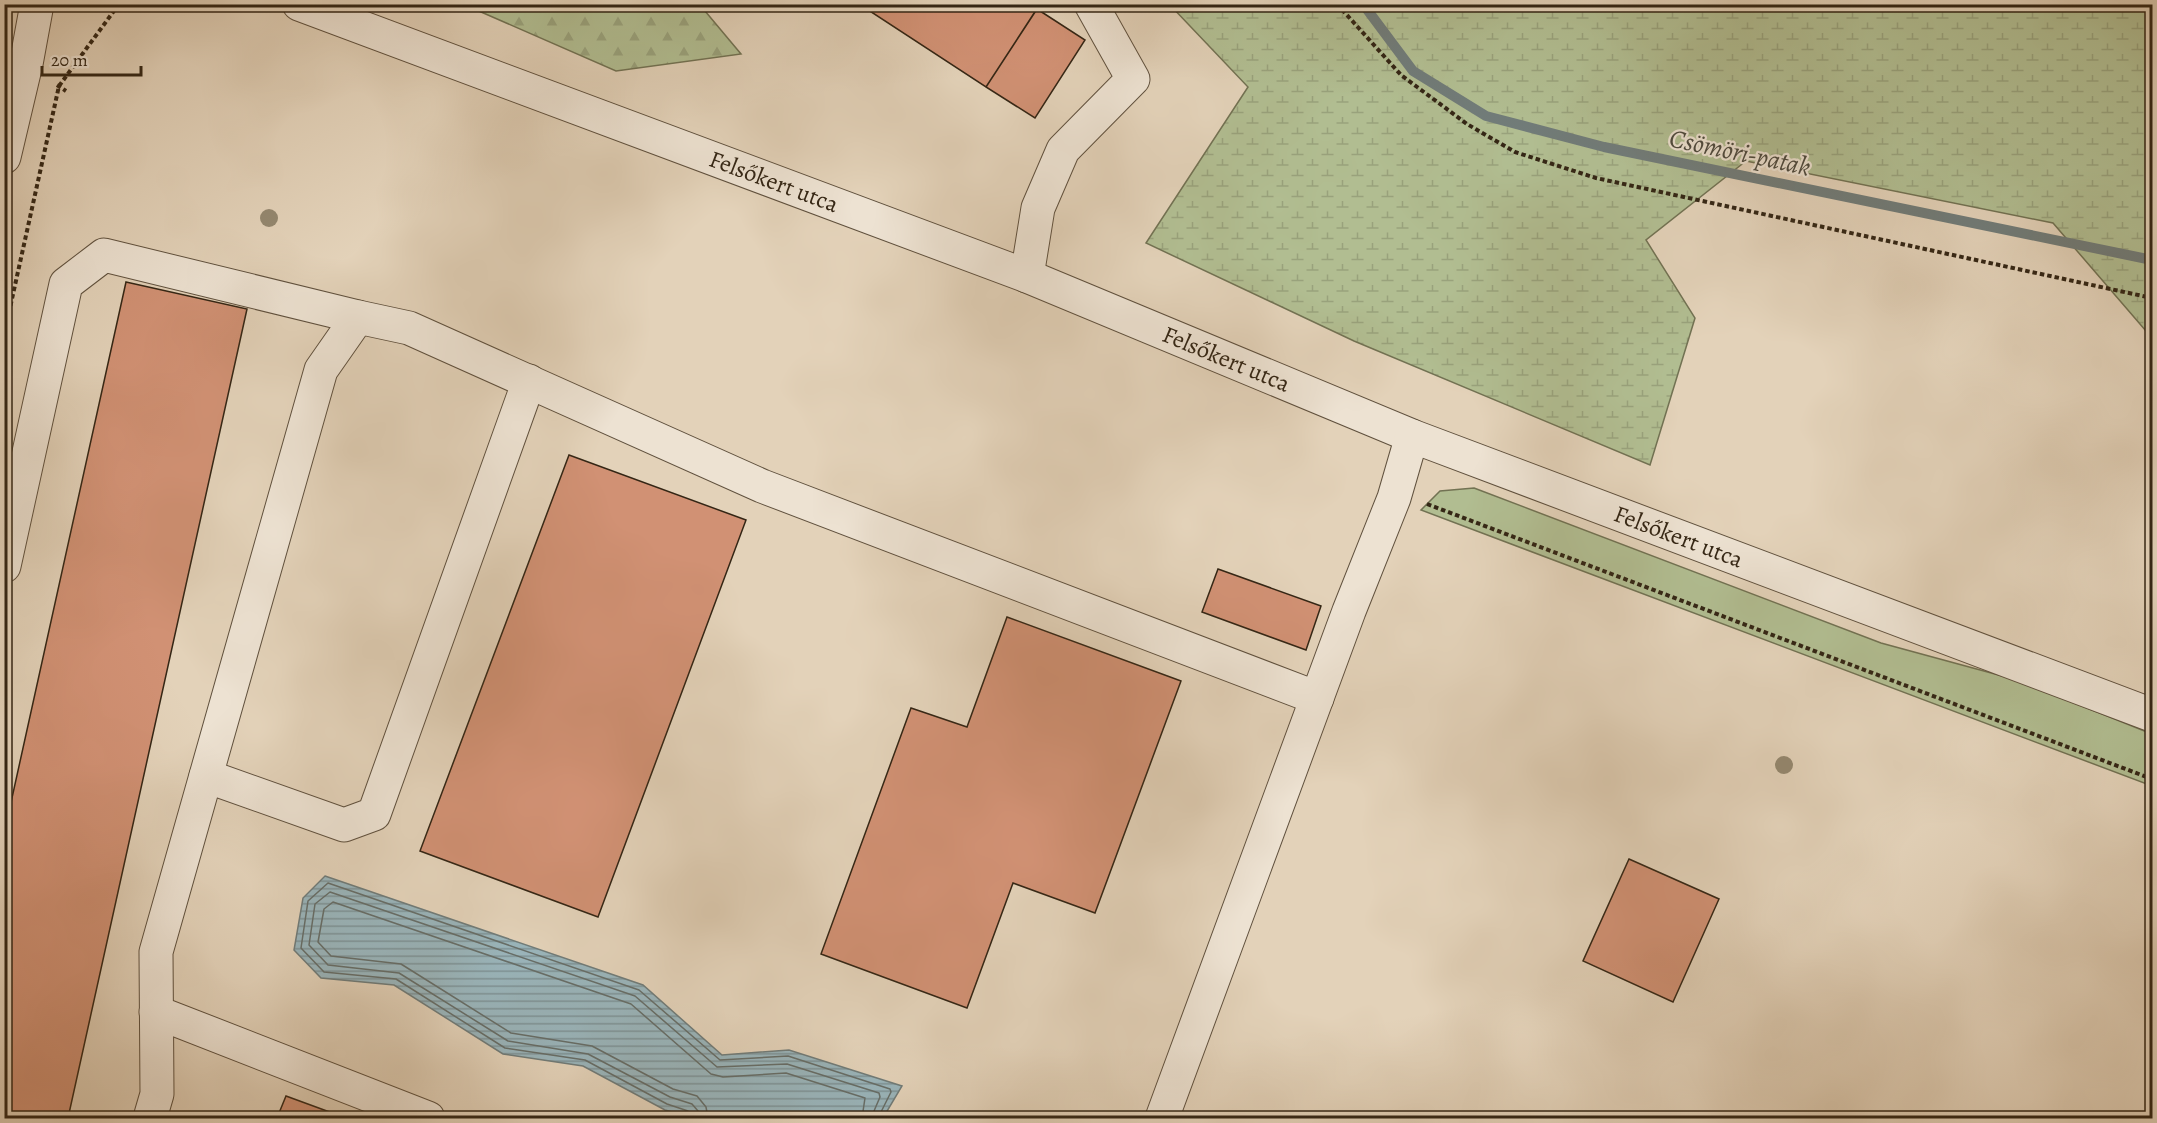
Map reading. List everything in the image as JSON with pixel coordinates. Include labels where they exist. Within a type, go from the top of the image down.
[{"type":"street","points":[[4,157],[15,61],[37,4]]},
{"type":"street","name":"Felsőkert utca","points":[[299,4],[1028,276],[1412,436],[2152,715]]},
{"type":"street","points":[[1028,276],[1038,208],[1064,150],[1133,79],[1091,4]]},
{"type":"street","points":[[4,566],[66,284],[104,255],[409,328],[762,486],[1317,698]]},
{"type":"street","points":[[150,1119],[157,1094],[156,952],[321,370],[358,317]]},
{"type":"street","points":[[206,776],[344,825],[374,814],[529,381]]},
{"type":"street","points":[[1162,1119],[1395,492],[1412,436]]},
{"type":"street","points":[[156,1011],[428,1119]]},
{"type":"path","points":[[4,335],[58,86],[119,4]]},
{"type":"path","points":[[1337,4],[1401,75],[1467,124],[1515,152],[1596,178],[2152,298]]},
{"type":"path","points":[[1395,492],[2152,779]]},
{"type":"green space","points":[[465,5],[700,5],[741,54],[616,71]]},
{"type":"green space","points":[[1170,5],[2152,5],[2152,338],[2053,223],[1746,161],[1646,240],[1695,318],[1650,465],[1354,341],[1146,243],[1248,87]]},
{"type":"green space","points":[[1474,488],[1881,643],[2017,680],[2152,734],[2152,786],[1421,510],[1440,491]]},
{"type":"water","points":[[325,876],[643,985],[722,1055],[789,1050],[902,1086],[883,1118],[694,1118],[665,1110],[583,1066],[503,1054],[394,985],[321,978],[294,950],[303,898]]},
{"type":"building","points":[[859,4],[1040,4],[986,87]]},
{"type":"building","points":[[1037,9],[1085,40],[1035,118],[986,87]]},
{"type":"building","points":[[126,282],[247,309],[68,1118],[4,1118],[4,834]]},
{"type":"building","points":[[569,455],[746,520],[598,917],[420,851]]},
{"type":"building","points":[[1218,569],[1321,606],[1306,650],[1202,612]]},
{"type":"building","points":[[1007,617],[1181,681],[1095,913],[1013,883],[967,1008],[821,954],[911,708],[967,727]]},
{"type":"building","points":[[1629,859],[1719,899],[1673,1002],[1583,961]]},
{"type":"building","points":[[286,1096],[346,1118],[277,1118]]},
{"type":"waterway","name":"Csömöri-patak","points":[[1363,4],[1413,71],[1486,116],[1604,147],[2152,260]]}]
